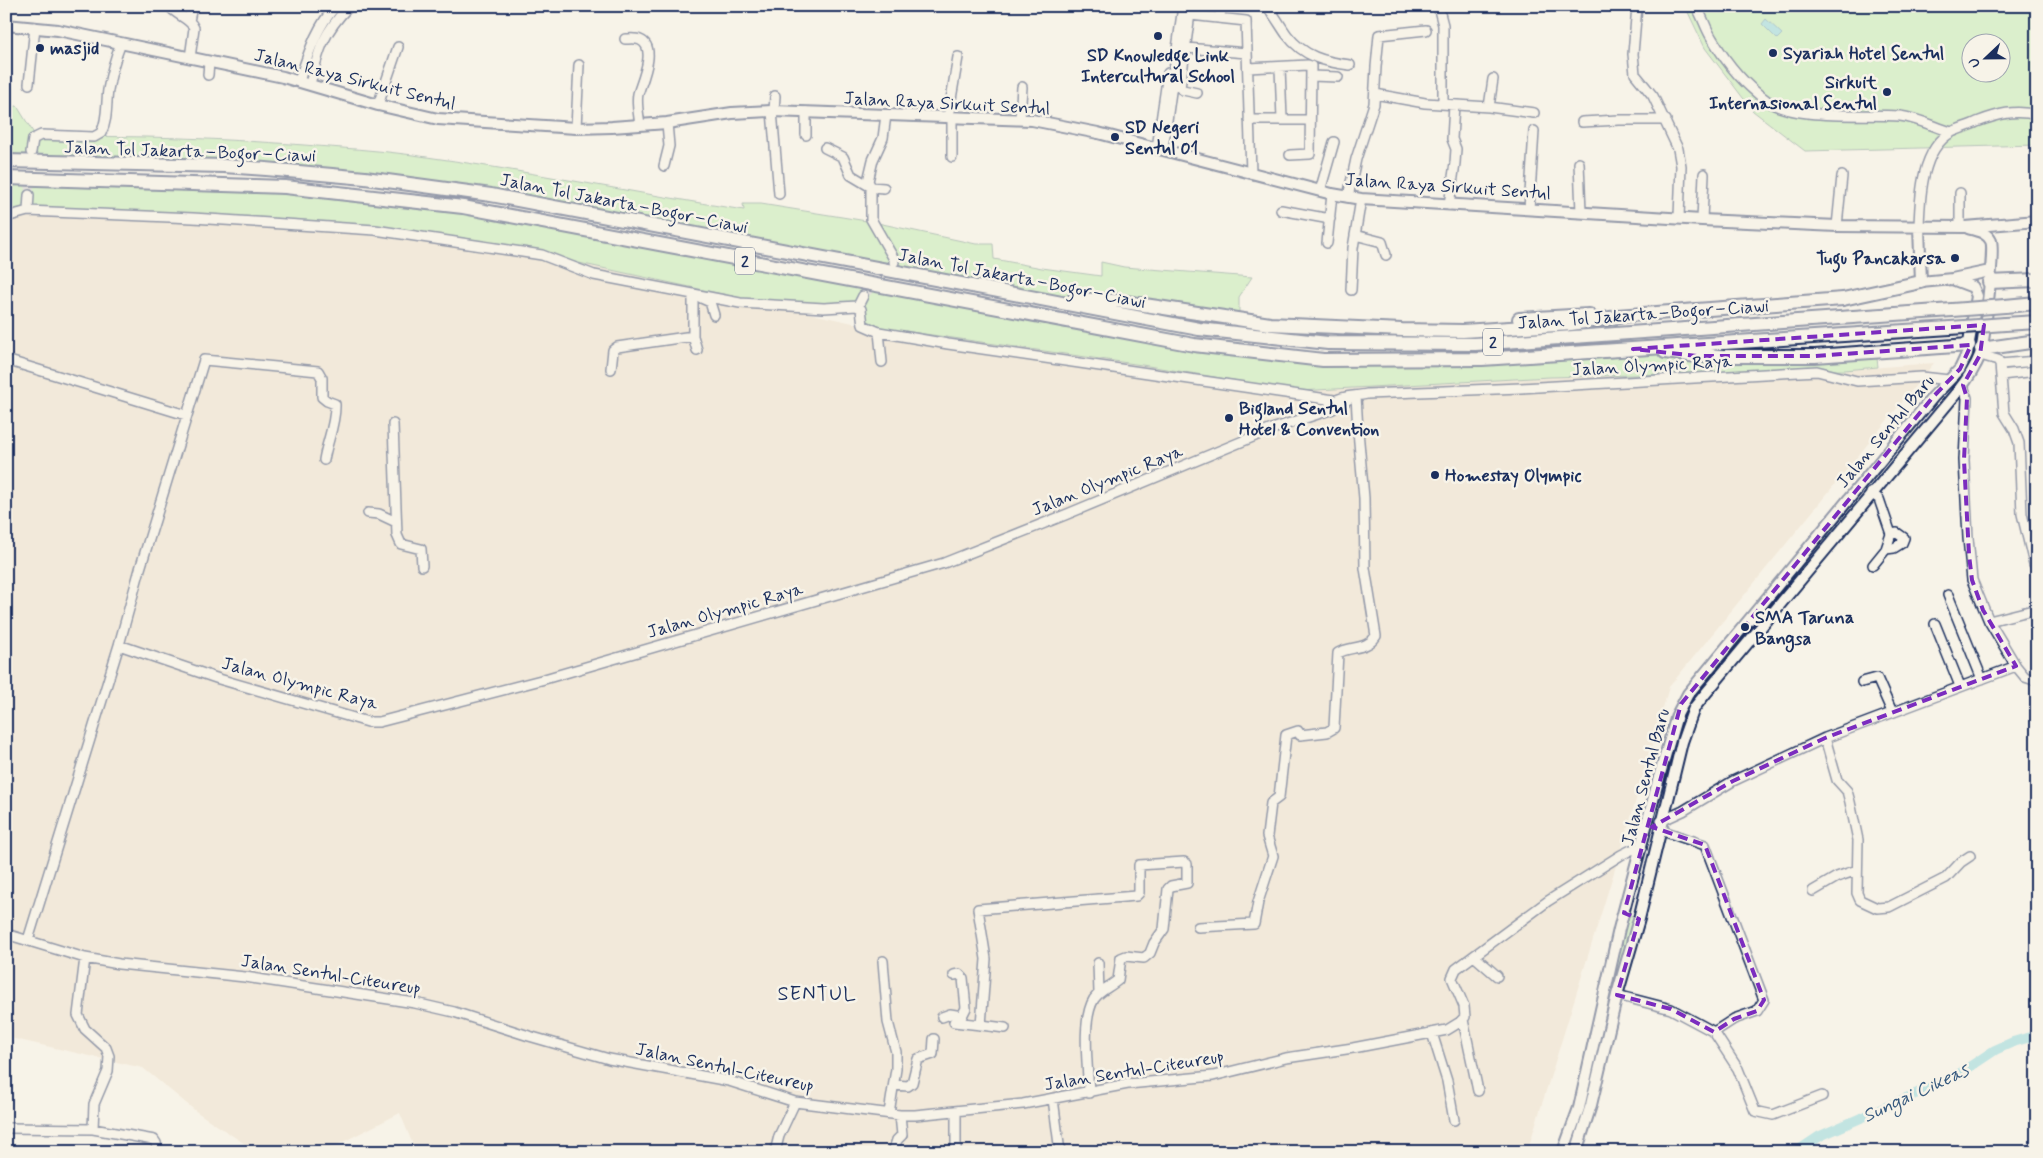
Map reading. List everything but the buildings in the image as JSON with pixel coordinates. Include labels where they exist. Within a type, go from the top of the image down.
[{"type":"highway","name":"Jalan Tol Jakarta–Bogor–Ciawi","points":[[6,161],[224,166],[393,181],[491,195],[1199,330],[1328,343],[1400,345],[1475,344],[2037,303]]},
{"type":"highway","name":"Jalan Tol Jakarta–Bogor–Ciawi","points":[[6,178],[285,187],[422,202],[463,208],[1194,345],[1323,360],[1482,359],[2037,322]]},
{"type":"highway","points":[[1990,277],[2037,280]]},
{"type":"highway","points":[[1036,298],[1118,301],[1270,324],[1402,330],[1462,323],[1570,315],[1624,316],[1843,299],[1920,282]]},
{"type":"highway","points":[[1633,349],[1697,356],[1816,356],[1876,350],[1977,350],[2037,342]]},
{"type":"main road","name":"Jalan Raya Sirkuit Sentul","points":[[6,25],[35,27],[121,43],[299,81],[378,105],[438,119],[576,128],[640,125],[732,113],[773,111],[1020,119],[1080,129],[1251,174],[1332,194],[1361,199],[1679,217],[1702,220],[1837,226],[1962,227],[2037,221]]},
{"type":"main road","points":[[1919,227],[1920,282],[1990,277]]},
{"type":"main road","name":"Jalan Sentul Baru","points":[[1576,1152],[1591,1105],[1635,935],[1660,825],[1682,742],[1694,708],[1871,493],[1963,385],[1977,350],[1990,277],[1992,242],[1986,234],[1962,227]]},
{"type":"main road","name":"Jalan Sentul Baru","points":[[1952,279],[1973,287],[1977,296],[1977,350]]},
{"type":"main road","name":"Jalan Sentul Baru","points":[[1563,1152],[1579,1108],[1620,929],[1677,715],[1688,694],[1933,397],[1960,369],[1967,354],[1977,350]]},
{"type":"main road","points":[[1624,913],[1639,919]]},
{"type":"main road","points":[[1620,929],[1635,935]]},
{"type":"street","points":[[169,6],[178,15],[189,21],[194,28],[190,58]]},
{"type":"street","points":[[189,21],[192,6]]},
{"type":"street","points":[[310,84],[325,19],[336,6]]},
{"type":"street","points":[[299,81],[318,43],[349,6]]},
{"type":"street","points":[[1160,149],[1178,6]]},
{"type":"street","points":[[1160,149],[1183,6]]},
{"type":"street","points":[[1220,18],[1221,6]]},
{"type":"street","points":[[1258,6],[1269,8],[1287,35],[1306,53],[1321,60],[1350,65]]},
{"type":"street","points":[[1438,6],[1443,25],[1442,104]]},
{"type":"street","points":[[1637,6],[1633,54],[1636,74],[1653,96],[1666,120],[1680,158],[1679,217]]},
{"type":"street","points":[[1696,6],[1712,39],[1740,76],[1766,100],[1780,108],[1799,112],[1902,116],[1951,132]]},
{"type":"street","points":[[1197,93],[1180,88],[1190,11],[1220,18],[1246,21],[1251,174]]},
{"type":"street","points":[[29,84],[35,27]]},
{"type":"street","points":[[1348,197],[1356,159],[1369,122],[1376,94],[1379,35],[1426,30]]},
{"type":"street","points":[[625,39],[639,39],[645,43],[647,49],[646,74],[638,99],[640,125]]},
{"type":"street","points":[[31,152],[33,139],[41,135],[94,137],[101,133],[106,122],[108,91],[113,66],[121,43]]},
{"type":"street","points":[[378,105],[398,47]]},
{"type":"street","points":[[1186,48],[1247,53]]},
{"type":"street","points":[[952,157],[950,117],[958,58]]},
{"type":"street","points":[[208,75],[209,62]]},
{"type":"street","points":[[576,128],[579,65]]},
{"type":"street","points":[[1248,68],[1311,66],[1310,154],[1290,155]]},
{"type":"street","points":[[1280,68],[1282,119]]},
{"type":"street","points":[[1311,76],[1338,77]]},
{"type":"street","points":[[1489,107],[1492,78]]},
{"type":"street","points":[[1020,119],[1022,87]]},
{"type":"street","points":[[1376,94],[1425,104],[1489,107],[1534,113]]},
{"type":"street","points":[[775,96],[773,111],[779,194]]},
{"type":"street","points":[[1449,205],[1456,149],[1452,139],[1454,105]]},
{"type":"street","points":[[806,112],[806,135]]},
{"type":"street","points":[[1919,227],[1920,192],[1926,167],[1936,147],[1951,132],[2009,112],[2037,115]]},
{"type":"street","points":[[886,115],[883,138],[873,160],[868,181],[871,187],[871,219],[894,262]]},
{"type":"street","points":[[1249,120],[1310,120]]},
{"type":"street","points":[[1582,122],[1666,120]]},
{"type":"street","points":[[664,166],[669,146],[666,122]]},
{"type":"street","points":[[1529,209],[1534,131]]},
{"type":"street","points":[[1320,191],[1334,142]]},
{"type":"street","points":[[825,148],[843,157],[851,176],[871,187],[884,188]]},
{"type":"street","points":[[1579,163],[1581,212]]},
{"type":"street","points":[[1702,220],[1704,174]]},
{"type":"street","points":[[1837,226],[1842,176]]},
{"type":"street","points":[[1960,193],[1962,227]]},
{"type":"street","points":[[1327,243],[1332,194]]},
{"type":"street","points":[[28,211],[29,195]]},
{"type":"street","points":[[1351,290],[1355,235],[1361,199]]},
{"type":"street","points":[[1281,210],[1330,219]]},
{"type":"street","points":[[6,217],[28,211],[192,218],[375,230],[542,255],[594,275],[693,296],[740,303],[824,308],[858,306]]},
{"type":"street","points":[[1355,235],[1382,242],[1386,255]]},
{"type":"street","points":[[693,296],[708,301],[712,305],[714,315]]},
{"type":"street","points":[[693,296],[693,336],[697,350]]},
{"type":"street","points":[[858,306],[863,296]]},
{"type":"street","points":[[858,306],[861,309],[862,325],[879,332],[882,362]]},
{"type":"street","name":"Jalan Olympic Raya","points":[[879,332],[948,344],[1334,400],[1345,396],[1586,385],[1817,371],[1857,381],[1922,377],[1949,380]]},
{"type":"street","points":[[611,369],[613,350],[617,347],[693,336]]},
{"type":"street","points":[[1977,350],[1998,360],[2000,364],[2004,412],[2014,429],[2019,443],[2022,514],[2034,564],[2037,569]]},
{"type":"street","points":[[6,360],[186,415]]},
{"type":"street","points":[[28,940],[204,360],[316,369],[322,378],[322,397],[335,404],[333,425],[324,460]]},
{"type":"street","points":[[2000,364],[2037,361]]},
{"type":"street","points":[[2001,375],[2037,371]]},
{"type":"street","points":[[1963,385],[1967,398],[1964,460],[1972,580],[1989,621],[2016,666],[2025,678],[2037,681]]},
{"type":"street","points":[[1198,927],[1254,924],[1258,902],[1273,856],[1267,836],[1267,827],[1271,803],[1279,798],[1286,735],[1298,732],[1300,735],[1327,732],[1334,728],[1338,653],[1363,647],[1372,642],[1376,636],[1366,568],[1364,498],[1354,397]]},
{"type":"street","name":"Jalan Olympic Raya","points":[[119,645],[218,679],[368,722],[379,722],[541,680],[944,563],[1272,429],[1327,410],[1333,410],[1354,397]]},
{"type":"street","points":[[1327,410],[1329,404],[1334,400]]},
{"type":"street","points":[[394,424],[397,535],[399,543],[421,549],[422,566]]},
{"type":"street","points":[[1871,493],[1879,499],[1892,534],[1886,550],[1873,565]]},
{"type":"street","points":[[368,514],[380,514],[396,522]]},
{"type":"street","points":[[1886,550],[1902,543],[1904,538],[1897,533],[1892,534]]},
{"type":"street","points":[[1948,595],[1982,679]]},
{"type":"street","points":[[1989,621],[2037,608]]},
{"type":"street","points":[[1935,624],[1960,686]]},
{"type":"street","points":[[1660,825],[1733,781],[1825,738],[2016,666]]},
{"type":"street","points":[[1862,682],[1876,678],[1892,712]]},
{"type":"street","points":[[1825,738],[1837,780],[1848,794],[1858,840],[1858,897],[1864,904],[1883,908],[1898,903],[1946,878],[1961,862],[1970,856]]},
{"type":"street","points":[[1660,825],[1705,846],[1764,1000],[1757,1011],[1734,1019],[1714,1032]]},
{"type":"street","points":[[1478,1091],[1463,1020],[1465,1012],[1454,985],[1453,973],[1548,901],[1621,855],[1631,850],[1642,848]]},
{"type":"street","points":[[981,1025],[986,958],[978,910],[1136,896],[1139,893],[1139,864],[1184,862],[1187,864],[1188,880],[1185,884],[1168,888],[1164,929],[1148,956],[1144,958],[1122,957],[1119,963],[1118,980],[1100,993],[1092,1004],[1087,1029],[1089,1093]]},
{"type":"street","points":[[1813,891],[1838,877],[1857,870]]},
{"type":"street","name":"Jalan Sentul-Citeureup","points":[[6,934],[86,958],[119,964],[245,976],[416,1003],[454,1012],[609,1059],[729,1081],[795,1102],[900,1115],[956,1111],[1053,1099],[1128,1084],[1213,1076],[1286,1058],[1446,1030],[1463,1020]]},
{"type":"street","points":[[1474,956],[1497,976]]},
{"type":"street","points":[[86,958],[78,1015],[85,1029],[106,1048],[108,1056],[108,1071],[94,1104],[93,1129]]},
{"type":"street","points":[[884,961],[888,1022],[896,1052],[894,1085],[889,1113]]},
{"type":"street","points":[[1098,964],[1100,993]]},
{"type":"street","points":[[954,975],[962,976],[964,980],[966,1008],[962,1016],[954,1023],[1005,1028]]},
{"type":"street","points":[[1618,995],[1671,1009],[1714,1032],[1738,1069],[1754,1111],[1773,1115],[1822,1096]]},
{"type":"street","points":[[942,1017],[950,1014],[962,1016]]},
{"type":"street","points":[[1432,1033],[1447,1081],[1454,1120]]},
{"type":"street","points":[[894,1085],[908,1086],[912,1083],[917,1061],[921,1057],[932,1054],[934,1039]]},
{"type":"street","points":[[1053,1099],[1060,1152]]},
{"type":"street","points":[[775,1152],[779,1136],[795,1102]]},
{"type":"street","points":[[956,1111],[956,1152]]},
{"type":"street","points":[[893,1152],[897,1140],[902,1135],[900,1115]]},
{"type":"street","points":[[6,1128],[93,1129],[154,1140],[158,1152]]},
{"type":"highlighted area","points":[[1984,325],[1980,355],[1963,385],[1967,398],[1964,460],[1969,555],[1972,580],[1983,610],[2016,666],[1825,738],[1733,781],[1652,827],[1705,845],[1764,1000],[1757,1011],[1734,1019],[1714,1032],[1671,1009],[1617,995],[1639,919],[1624,913],[1681,704],[1933,397],[1960,369],[1971,345],[1815,356],[1697,356],[1633,349]]},
{"type":"shaded area","points":[[6,209],[278,225],[549,256],[862,325],[1136,364],[1299,391],[1550,377],[1845,370],[1934,363],[1669,687],[1628,827],[1527,1152],[416,1152],[400,1113],[323,1152],[257,1152],[197,1112],[143,1068],[6,1037]]},
{"type":"green space","name":"Sirkuit Internasional Sentul","points":[[1685,6],[2037,6],[2037,145],[1805,151],[1753,111],[1705,48]]},
{"type":"green space","points":[[17,106],[36,137],[103,136],[204,139],[399,153],[744,210],[743,204],[761,204],[873,222],[976,244],[993,244],[994,259],[1042,268],[1101,276],[1101,262],[1124,267],[1252,277],[1239,297],[1239,321],[1118,301],[1036,298],[491,195],[284,170],[6,161],[6,107]]},
{"type":"green space","points":[[6,178],[394,199],[975,303],[1323,360],[1633,349],[1697,356],[1876,350],[1878,367],[1845,370],[1550,377],[1299,391],[1142,365],[862,325],[861,309],[773,305],[542,255],[447,240],[60,212],[6,211]]},
{"type":"green space","points":[[1624,913],[1639,919],[1576,1152],[1563,1152]]},
{"type":"water","points":[[1766,19],[1782,34],[1777,39],[1762,24]]},
{"type":"waterway","name":"Sungai Cikeas","points":[[1796,1152],[1820,1136],[1956,1076],[1995,1050],[2037,1035]]},
{"type":"tunnel","points":[[29,195],[31,158]]},
{"type":"tunnel","points":[[863,296],[889,268]]},
{"type":"place","name":"SD Knowledge Link Intercultural School","points":[[1158,36]]},
{"type":"place","name":"masjid","points":[[40,48]]},
{"type":"place","name":"Syariah Hotel Sentul","points":[[1773,53]]},
{"type":"place","name":"Sirkuit Internasional Sentul","points":[[1887,92]]},
{"type":"place","name":"SD Negeri Sentul 01","points":[[1115,137]]},
{"type":"place","name":"Tugu Pancakarsa","points":[[1955,258]]},
{"type":"place","name":"Bigland Sentul Hotel & Convention","points":[[1229,418]]},
{"type":"place","name":"Homestay Olympic","points":[[1435,475]]},
{"type":"place","name":"SMA Taruna Bangsa","points":[[1745,627]]},
{"type":"district","name":"SENTUL","points":[[817,993]]}]
